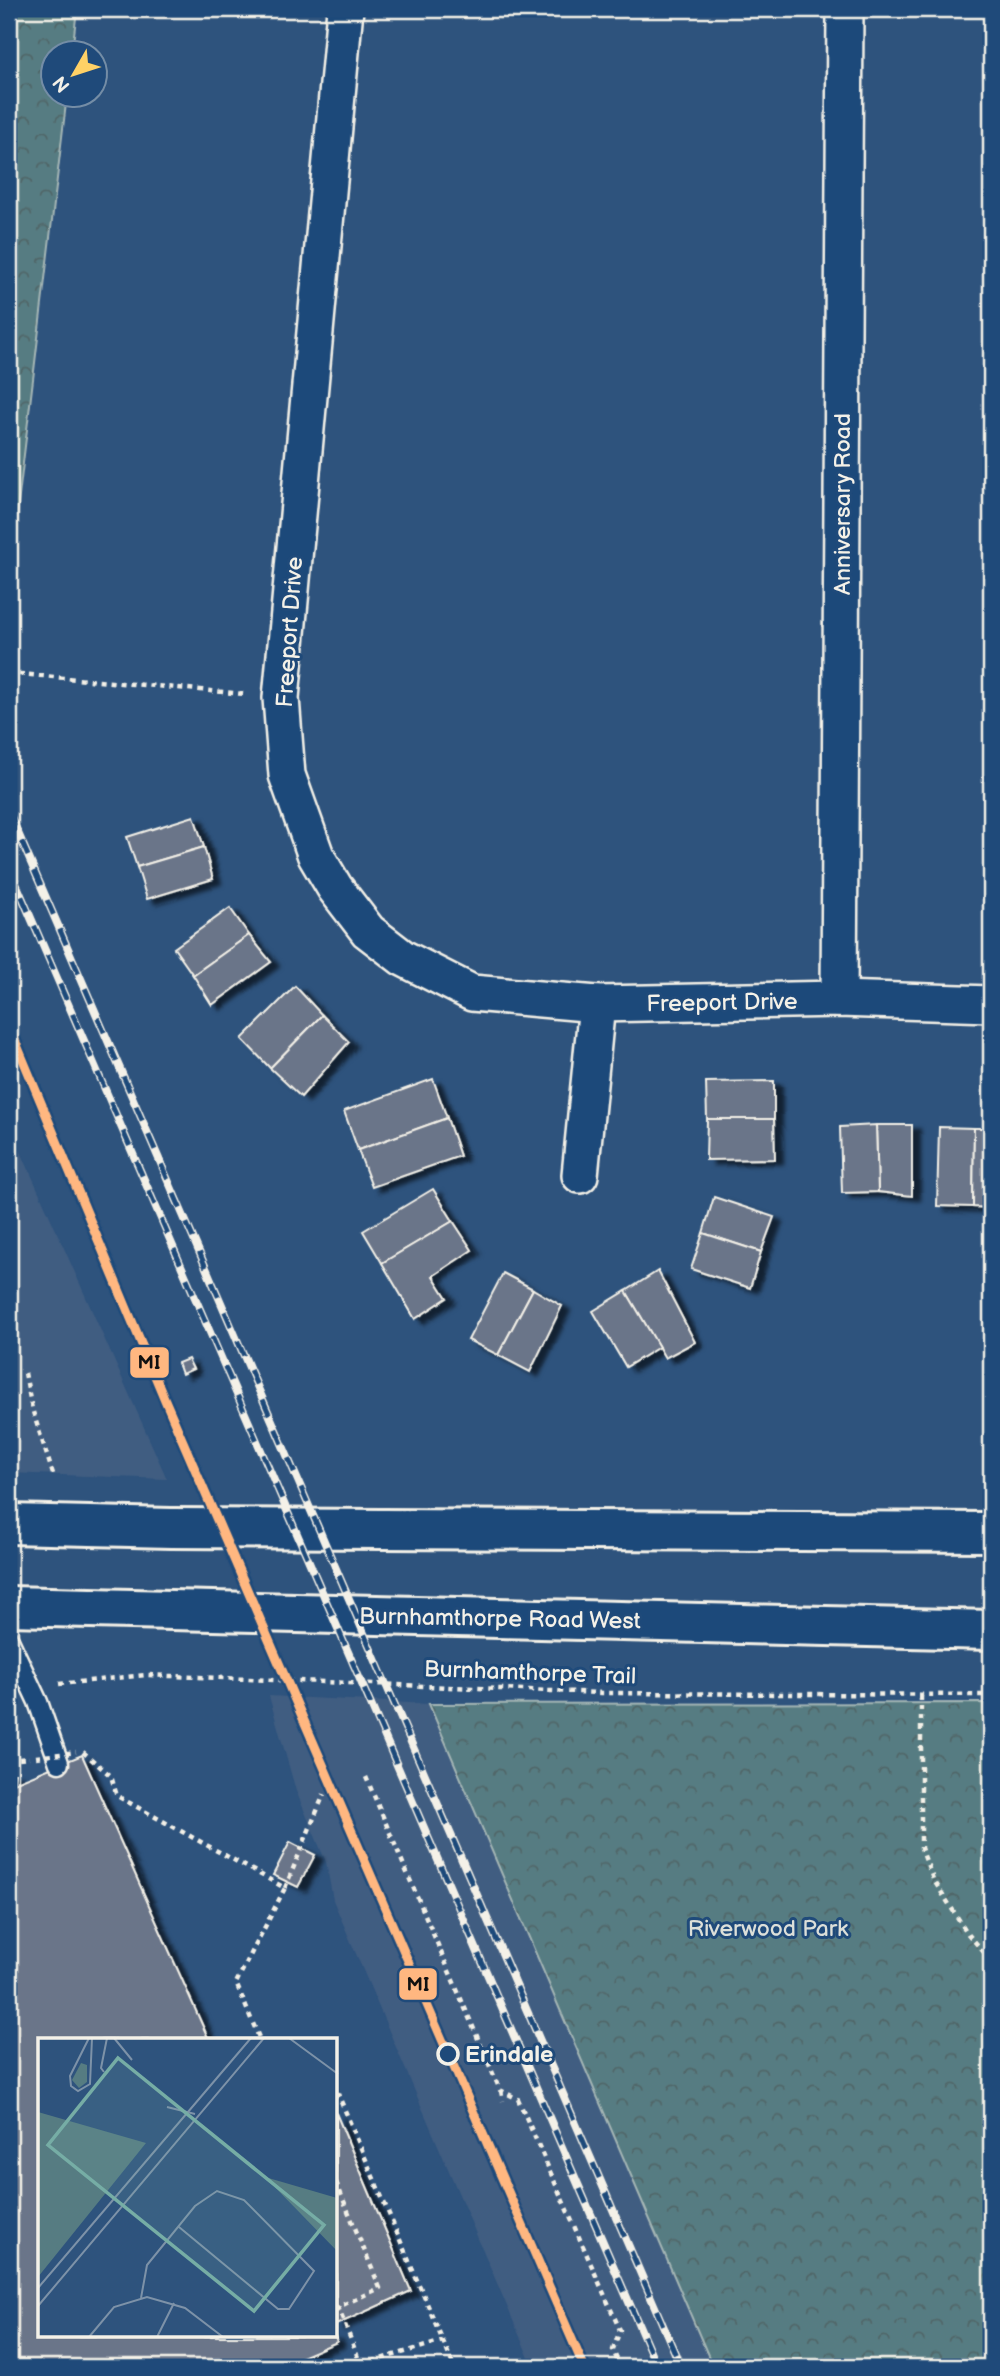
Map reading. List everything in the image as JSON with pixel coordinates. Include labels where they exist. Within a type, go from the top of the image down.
[{"type":"main road","points":[[9,1524],[171,1528],[991,1532]]},
{"type":"main road","name":"Burnhamthorpe Road West","points":[[9,1606],[991,1630]]},
{"type":"street","name":"Freeport Drive","points":[[345,9],[281,698],[287,775],[316,856],[335,888],[368,931],[403,958],[472,993],[597,1004],[839,999],[991,1004]]},
{"type":"street","name":"Anniversary Road","points":[[839,999],[845,9]]},
{"type":"street","points":[[580,1175],[597,1004]]},
{"type":"lane","points":[[9,1640],[38,1702],[59,1763]]},
{"type":"path","points":[[9,673],[281,698]]},
{"type":"path","points":[[25,1373],[32,1409],[53,1474]]},
{"type":"path","name":"Burnhamthorpe Trail","points":[[68,1684],[146,1675],[602,1693],[991,1695]]},
{"type":"path","points":[[921,1696],[921,1848],[933,1879],[968,1934],[991,1960]]},
{"type":"path","points":[[9,1760],[76,1752]]},
{"type":"path","points":[[85,1752],[111,1776],[117,1796],[285,1888]]},
{"type":"path","points":[[366,1777],[503,2101]]},
{"type":"path","points":[[259,2038],[236,1983],[285,1888],[324,1794]]},
{"type":"path","points":[[500,2090],[518,2099],[620,2330],[613,2350],[620,2367]]},
{"type":"path","points":[[338,2094],[454,2367]]},
{"type":"path","points":[[338,2187],[380,2288],[338,2307],[361,2365]]},
{"type":"path","points":[[352,2367],[443,2341]]},
{"type":"shaded area","points":[[9,1125],[167,1479],[9,1473]]},
{"type":"shaded area","name":"Erindale","points":[[269,1696],[429,1704],[713,2367],[533,2367],[333,1900],[326,1862],[296,1791]]},
{"type":"green space","points":[[9,9],[77,9],[74,38],[38,38],[38,108],[65,108],[9,580]]},
{"type":"green space","name":"Riverwood Park","points":[[991,1703],[991,2367],[713,2367],[429,1704]]},
{"type":"building","points":[[194,816],[204,847],[137,867],[127,837]]},
{"type":"building","points":[[204,847],[213,879],[147,899],[137,867]]},
{"type":"building","points":[[230,908],[249,935],[193,975],[174,948]]},
{"type":"building","points":[[249,935],[271,962],[212,1005],[193,975]]},
{"type":"building","points":[[295,986],[322,1015],[270,1068],[242,1039]]},
{"type":"building","points":[[322,1015],[349,1042],[301,1097],[270,1068]]},
{"type":"building","points":[[433,1079],[447,1118],[358,1150],[344,1111]]},
{"type":"building","points":[[774,1081],[774,1119],[707,1119],[706,1082]]},
{"type":"building","points":[[447,1118],[460,1156],[372,1187],[358,1150]]},
{"type":"building","points":[[707,1119],[774,1119],[775,1159],[706,1160]]},
{"type":"building","points":[[876,1125],[912,1125],[912,1196],[878,1192]]},
{"type":"building","points":[[876,1125],[878,1192],[842,1193],[840,1127]]},
{"type":"building","points":[[939,1127],[974,1128],[973,1207],[937,1206]]},
{"type":"building","points":[[974,1128],[991,1128],[991,1208],[973,1207]]},
{"type":"building","points":[[433,1189],[453,1221],[382,1263],[363,1231]]},
{"type":"building","points":[[714,1197],[774,1217],[761,1252],[703,1233]]},
{"type":"building","points":[[453,1221],[472,1250],[433,1276],[447,1298],[415,1319],[382,1263]]},
{"type":"building","points":[[703,1233],[761,1252],[750,1288],[691,1269]]},
{"type":"building","points":[[658,1271],[695,1342],[665,1358],[626,1291]]},
{"type":"building","points":[[503,1273],[533,1289],[498,1355],[468,1340]]},
{"type":"building","points":[[533,1289],[562,1306],[530,1372],[498,1355]]},
{"type":"building","points":[[626,1291],[659,1347],[626,1367],[593,1311]]},
{"type":"building","points":[[188,1359],[193,1369],[182,1374],[178,1363]]},
{"type":"building","points":[[82,1755],[208,2038],[38,2038],[38,2338],[336,2338],[337,2342],[278,2367],[244,2367],[242,2363],[234,2367],[9,2367],[9,1773],[15,1773],[14,1783]]},
{"type":"building","points":[[290,1842],[315,1855],[298,1887],[273,1875]]},
{"type":"building","points":[[338,2118],[411,2291],[338,2324]]},
{"type":"railway","points":[[9,812],[681,2367]]},
{"type":"railway","points":[[9,867],[657,2367]]},
{"type":"transit line","name":"MI","points":[[9,1026],[165,1400],[584,2367]]},
{"type":"place","name":"Erindale","points":[[448,2054]]}]
